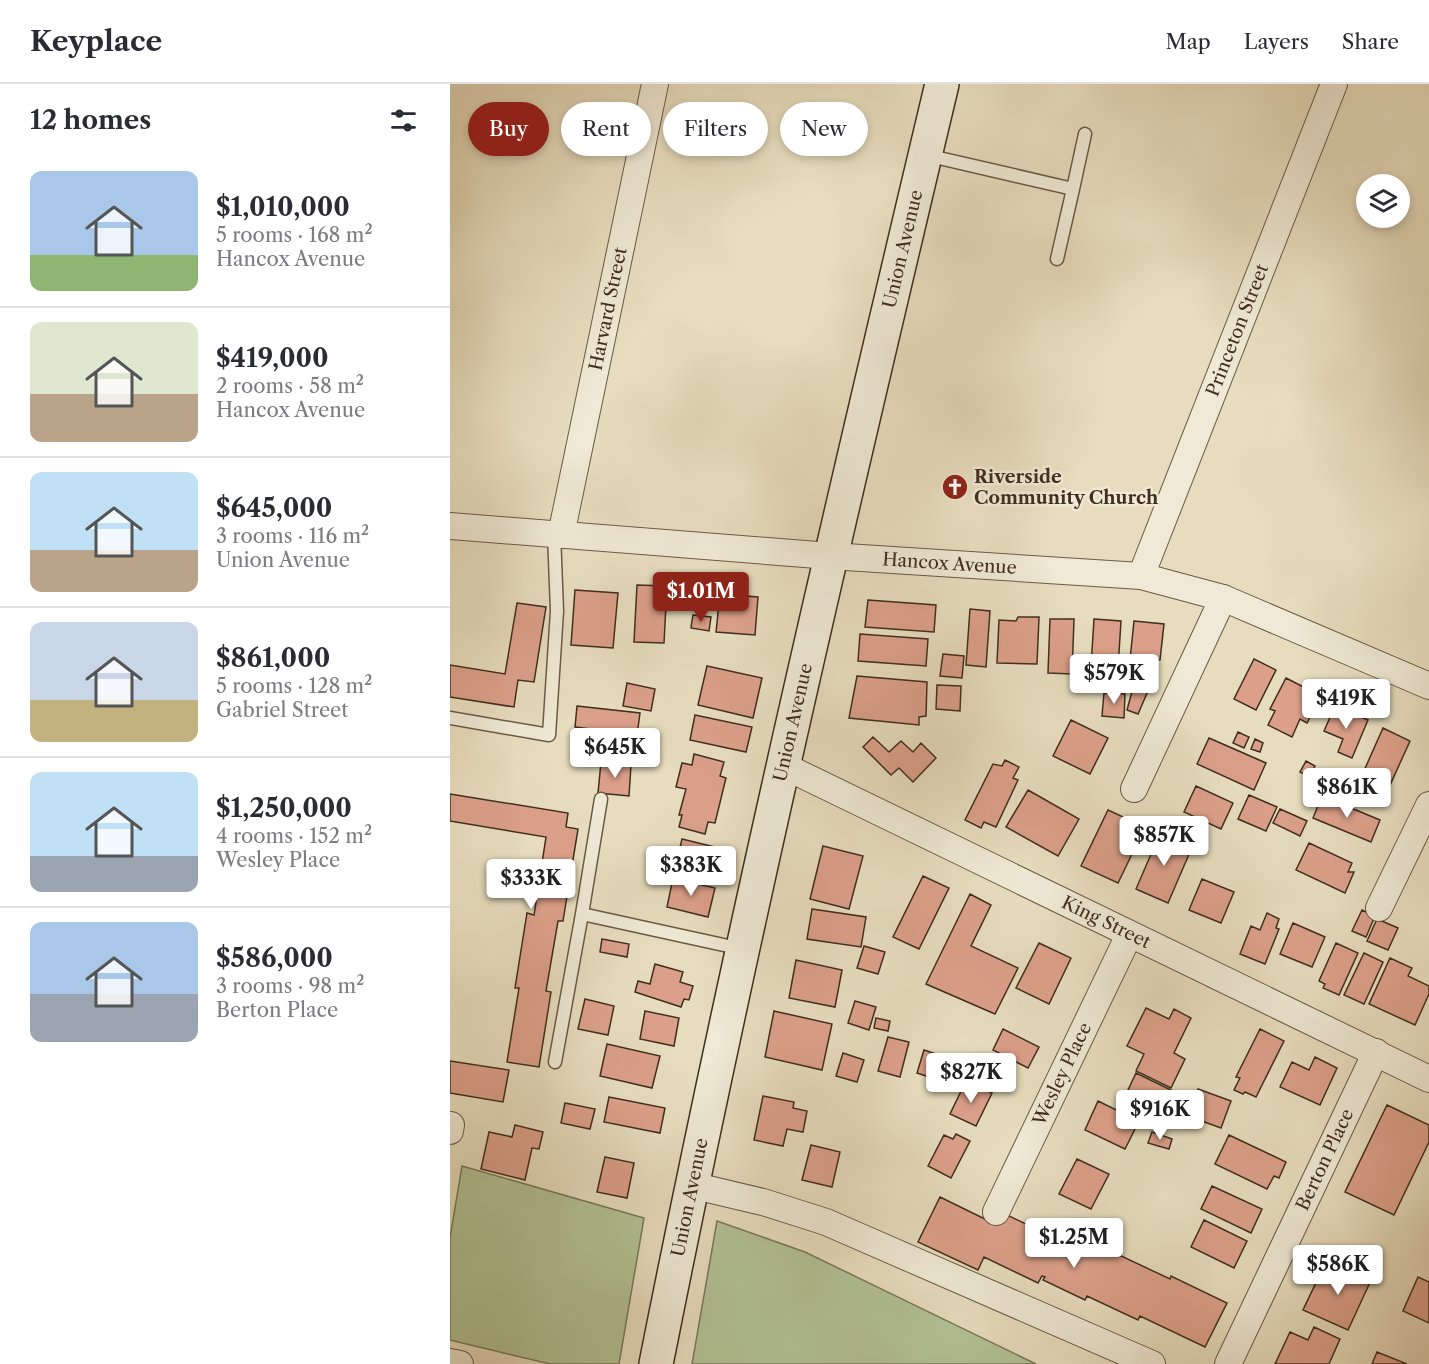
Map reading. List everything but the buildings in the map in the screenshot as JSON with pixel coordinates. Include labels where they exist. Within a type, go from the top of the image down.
[{"type":"street","name":"Harvard Street","points":[[557,535],[655,84]]},
{"type":"street","name":"Union Avenue","points":[[656,1364],[691,1185],[830,556],[942,84]]},
{"type":"street","name":"Princeton Street","points":[[1141,576],[1334,84]]},
{"type":"street","name":"Hancox Avenue","points":[[450,526],[830,556],[1141,576],[1223,598],[1429,686]]},
{"type":"street","points":[[1134,789],[1223,598]]},
{"type":"street","name":"King Street","points":[[784,766],[1429,1079]]},
{"type":"street","points":[[1379,908],[1429,805]]},
{"type":"street","name":"Wesley Place","points":[[996,1212],[1129,935]]},
{"type":"street","name":"Berton Place","points":[[1228,1364],[1376,1052]]},
{"type":"street","points":[[691,1185],[762,1202],[835,1225],[1152,1364]]},
{"type":"street","points":[[450,1362],[460,1364]]},
{"type":"lane","points":[[1057,259],[1085,134]]},
{"type":"lane","points":[[925,155],[1073,189]]},
{"type":"lane","points":[[450,718],[549,735],[557,611],[557,535]]},
{"type":"lane","points":[[555,1062],[601,799]]},
{"type":"lane","points":[[582,914],[743,950]]},
{"type":"green space","points":[[462,1166],[644,1218],[619,1364],[550,1364],[450,1340],[450,1238]]},
{"type":"green space","points":[[717,1221],[805,1252],[1036,1364],[692,1364]]},
{"type":"place","name":"Riverside Community Church","points":[[955,487]]}]
